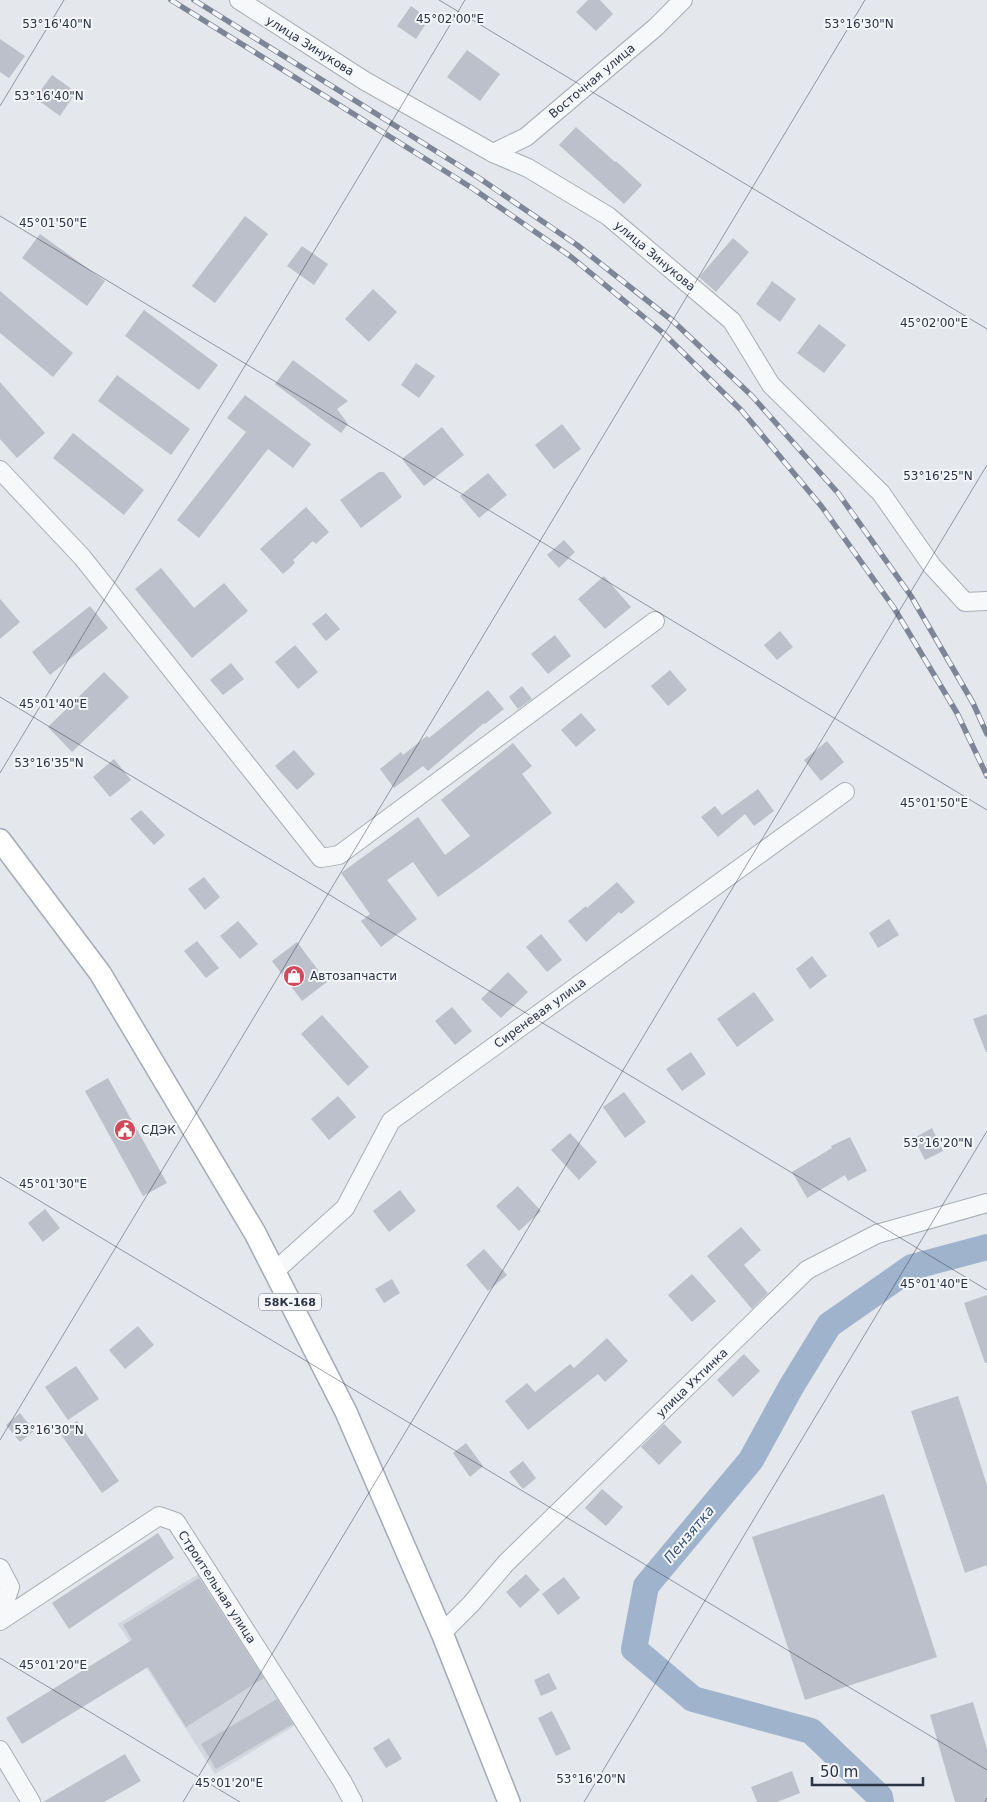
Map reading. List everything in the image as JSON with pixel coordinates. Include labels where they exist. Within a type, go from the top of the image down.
[{"type":"main road","name":"58К-168","points":[[0,840],[100,973],[256,1233],[346,1412],[442,1633],[509,1802]]},
{"type":"street","name":"улица Зинукова","points":[[239,0],[364,80],[493,153],[528,168],[608,216],[732,321],[771,385],[882,493],[932,566],[965,602],[987,601]]},
{"type":"street","name":"Восточная улица","points":[[493,153],[526,137],[656,27],[683,0]]},
{"type":"street","points":[[0,470],[86,562],[321,858],[339,855],[655,621]]},
{"type":"street","name":"Сиреневая улица","points":[[275,1271],[345,1208],[391,1121],[845,792]]},
{"type":"street","name":"улица Ухтинка","points":[[442,1633],[471,1604],[506,1563],[807,1270],[877,1234],[987,1203]]},
{"type":"street","name":"Строительная улица","points":[[0,1621],[159,1516],[176,1522],[342,1781],[353,1802]]},
{"type":"street","points":[[0,1568],[10,1587],[0,1617]]},
{"type":"street","points":[[0,1750],[31,1802]]},
{"type":"shaded area","points":[[203,1571],[299,1723],[215,1774],[118,1624]]},
{"type":"building","points":[[588,0],[600,0],[613,14],[596,31],[576,12]]},
{"type":"building","points":[[411,6],[429,19],[416,39],[397,26]]},
{"type":"building","points":[[0,39],[25,56],[9,78],[0,72]]},
{"type":"building","points":[[467,50],[500,74],[480,101],[447,77]]},
{"type":"building","points":[[52,75],[76,92],[60,116],[35,98]]},
{"type":"building","points":[[576,127],[642,185],[624,204],[559,145]]},
{"type":"building","points":[[245,216],[268,234],[215,303],[192,286]]},
{"type":"building","points":[[40,234],[105,281],[87,306],[22,258]]},
{"type":"building","points":[[733,238],[749,252],[716,292],[699,277]]},
{"type":"building","points":[[302,246],[328,264],[314,285],[287,266]]},
{"type":"building","points":[[772,281],[796,299],[780,322],[756,304]]},
{"type":"building","points":[[373,289],[397,312],[369,342],[345,319]]},
{"type":"building","points":[[0,291],[73,353],[53,377],[0,333]]},
{"type":"building","points":[[144,310],[218,365],[199,390],[125,336]]},
{"type":"building","points":[[819,324],[846,345],[824,373],[797,353]]},
{"type":"building","points":[[293,360],[348,401],[337,409],[348,424],[341,433],[275,384]]},
{"type":"building","points":[[416,363],[435,376],[419,398],[401,385]]},
{"type":"building","points":[[117,375],[190,429],[171,455],[98,401]]},
{"type":"building","points":[[0,382],[45,433],[17,458],[0,439]]},
{"type":"building","points":[[245,395],[311,444],[293,468],[268,449],[199,538],[177,520],[246,432],[227,418]]},
{"type":"building","points":[[562,424],[581,449],[554,469],[535,445]]},
{"type":"building","points":[[442,427],[464,455],[424,486],[402,459]]},
{"type":"building","points":[[73,433],[144,490],[124,515],[53,458]]},
{"type":"building","points":[[379,472],[384,472],[402,497],[361,528],[340,500]]},
{"type":"building","points":[[488,473],[507,495],[479,518],[460,496]]},
{"type":"building","points":[[306,507],[329,532],[316,544],[313,541],[293,560],[295,563],[283,574],[260,549]]},
{"type":"building","points":[[564,540],[575,552],[559,568],[547,555]]},
{"type":"building","points":[[161,568],[194,608],[224,583],[248,611],[192,658],[135,589]]},
{"type":"building","points":[[604,576],[631,607],[605,629],[578,599]]},
{"type":"building","points":[[0,599],[20,622],[0,639]]},
{"type":"building","points":[[90,606],[108,628],[50,675],[32,652]]},
{"type":"building","points":[[326,613],[340,629],[326,641],[312,624]]},
{"type":"building","points":[[780,631],[793,647],[777,660],[764,645]]},
{"type":"building","points":[[555,635],[571,656],[548,674],[531,654]]},
{"type":"building","points":[[295,645],[318,672],[298,689],[275,662]]},
{"type":"building","points":[[231,663],[244,679],[223,695],[210,680]]},
{"type":"building","points":[[670,670],[687,690],[668,706],[651,686]]},
{"type":"building","points":[[104,672],[129,697],[72,752],[48,727]]},
{"type":"building","points":[[522,686],[532,699],[518,709],[509,697]]},
{"type":"building","points":[[488,690],[504,709],[484,723],[428,771],[423,766],[394,788],[380,769],[401,752],[403,755],[427,736],[429,738]]},
{"type":"building","points":[[581,713],[596,730],[576,747],[561,730]]},
{"type":"building","points":[[827,741],[844,762],[821,781],[804,760]]},
{"type":"building","points":[[513,743],[532,766],[522,774],[552,813],[438,897],[413,862],[387,880],[417,919],[381,947],[361,921],[370,914],[341,873],[418,817],[445,855],[470,836],[441,800]]},
{"type":"building","points":[[294,750],[315,774],[297,790],[275,766]]},
{"type":"building","points":[[114,759],[131,780],[110,797],[93,777]]},
{"type":"building","points":[[758,789],[774,811],[754,826],[745,814],[718,837],[701,817],[715,806],[722,815]]},
{"type":"building","points":[[141,810],[165,835],[154,845],[130,819]]},
{"type":"building","points":[[204,877],[220,897],[205,910],[188,889]]},
{"type":"building","points":[[617,882],[635,902],[621,914],[619,912],[586,942],[568,921],[586,906],[587,908]]},
{"type":"building","points":[[889,919],[899,935],[878,948],[869,933]]},
{"type":"building","points":[[238,921],[258,944],[240,959],[220,936]]},
{"type":"building","points":[[541,934],[562,960],[547,972],[526,947]]},
{"type":"building","points":[[197,941],[219,968],[206,978],[184,951]]},
{"type":"building","points":[[297,942],[327,982],[302,1001],[272,961]]},
{"type":"building","points":[[812,956],[827,976],[810,989],[796,969]]},
{"type":"building","points":[[508,972],[528,992],[501,1018],[481,999]]},
{"type":"building","points":[[754,992],[774,1020],[737,1047],[717,1019]]},
{"type":"building","points":[[452,1007],[472,1031],[455,1045],[435,1021]]},
{"type":"building","points":[[987,1014],[987,1052],[986,1052],[973,1019]]},
{"type":"building","points":[[322,1015],[369,1067],[348,1086],[301,1034]]},
{"type":"building","points":[[691,1052],[706,1074],[682,1091],[666,1069]]},
{"type":"building","points":[[108,1078],[167,1183],[143,1196],[85,1091]]},
{"type":"building","points":[[624,1092],[646,1122],[625,1138],[603,1107]]},
{"type":"building","points":[[338,1096],[356,1117],[329,1140],[311,1119]]},
{"type":"building","points":[[932,1128],[943,1151],[925,1160],[914,1138]]},
{"type":"building","points":[[570,1133],[597,1162],[579,1180],[551,1150]]},
{"type":"building","points":[[850,1137],[867,1171],[848,1181],[845,1175],[807,1198],[792,1172],[832,1148],[831,1146]]},
{"type":"building","points":[[518,1186],[541,1211],[519,1231],[496,1206]]},
{"type":"building","points":[[400,1190],[416,1211],[389,1232],[373,1211]]},
{"type":"building","points":[[45,1209],[60,1228],[43,1242],[28,1223]]},
{"type":"building","points":[[741,1227],[761,1250],[744,1265],[768,1293],[752,1309],[707,1256]]},
{"type":"building","points":[[484,1249],[507,1275],[488,1291],[466,1265]]},
{"type":"building","points":[[692,1274],[716,1301],[692,1322],[668,1295]]},
{"type":"building","points":[[392,1279],[400,1293],[384,1303],[375,1289]]},
{"type":"building","points":[[987,1295],[987,1363],[985,1363],[964,1303]]},
{"type":"building","points":[[138,1326],[154,1345],[125,1369],[109,1350]]},
{"type":"building","points":[[607,1338],[628,1361],[605,1382],[598,1374],[528,1430],[505,1401],[527,1383],[535,1392],[570,1364],[574,1368]]},
{"type":"building","points":[[744,1354],[760,1371],[733,1397],[717,1380]]},
{"type":"building","points":[[76,1366],[99,1399],[68,1420],[45,1387]]},
{"type":"building","points":[[958,1396],[987,1485],[987,1565],[965,1573],[911,1411]]},
{"type":"building","points":[[20,1413],[34,1431],[20,1442],[6,1425]]},
{"type":"building","points":[[77,1421],[119,1481],[102,1493],[60,1433]]},
{"type":"building","points":[[664,1424],[682,1442],[659,1465],[641,1447]]},
{"type":"building","points":[[466,1443],[483,1466],[470,1477],[453,1453]]},
{"type":"building","points":[[523,1461],[536,1478],[523,1489],[509,1472]]},
{"type":"building","points":[[602,1489],[623,1507],[606,1526],[585,1508]]},
{"type":"building","points":[[884,1494],[937,1657],[805,1700],[752,1537]]},
{"type":"building","points":[[158,1533],[174,1558],[69,1629],[52,1603]]},
{"type":"building","points":[[526,1574],[540,1590],[520,1608],[506,1592]]},
{"type":"building","points":[[564,1577],[580,1598],[558,1615],[542,1594]]},
{"type":"building","points":[[199,1578],[264,1678],[186,1727],[148,1667],[22,1744],[6,1718],[132,1640],[123,1625]]},
{"type":"building","points":[[549,1673],[557,1689],[541,1696],[534,1680]]},
{"type":"building","points":[[277,1699],[293,1724],[216,1769],[201,1744]]},
{"type":"building","points":[[973,1702],[987,1749],[987,1802],[955,1802],[930,1715]]},
{"type":"building","points":[[552,1711],[571,1749],[556,1756],[538,1718]]},
{"type":"building","points":[[389,1738],[402,1759],[386,1768],[373,1748]]},
{"type":"building","points":[[125,1754],[141,1781],[104,1802],[43,1802]]},
{"type":"building","points":[[792,1771],[800,1793],[777,1802],[757,1802],[751,1787]]},
{"type":"waterway","name":"Пензятка","points":[[881,1802],[880,1797],[811,1731],[693,1699],[634,1649],[646,1586],[751,1460],[791,1387],[829,1325],[912,1267],[987,1247]]},
{"type":"railway","points":[[171,0],[472,188],[570,256],[662,332],[742,411],[822,507],[894,608],[957,713],[987,776]]},
{"type":"railway","points":[[194,0],[479,178],[577,245],[673,321],[752,396],[838,493],[911,596],[973,703],[987,734]]},
{"type":"place","name":"Автозапчасти","points":[[294,976]]},
{"type":"place","name":"СДЭК","points":[[125,1130]]}]
